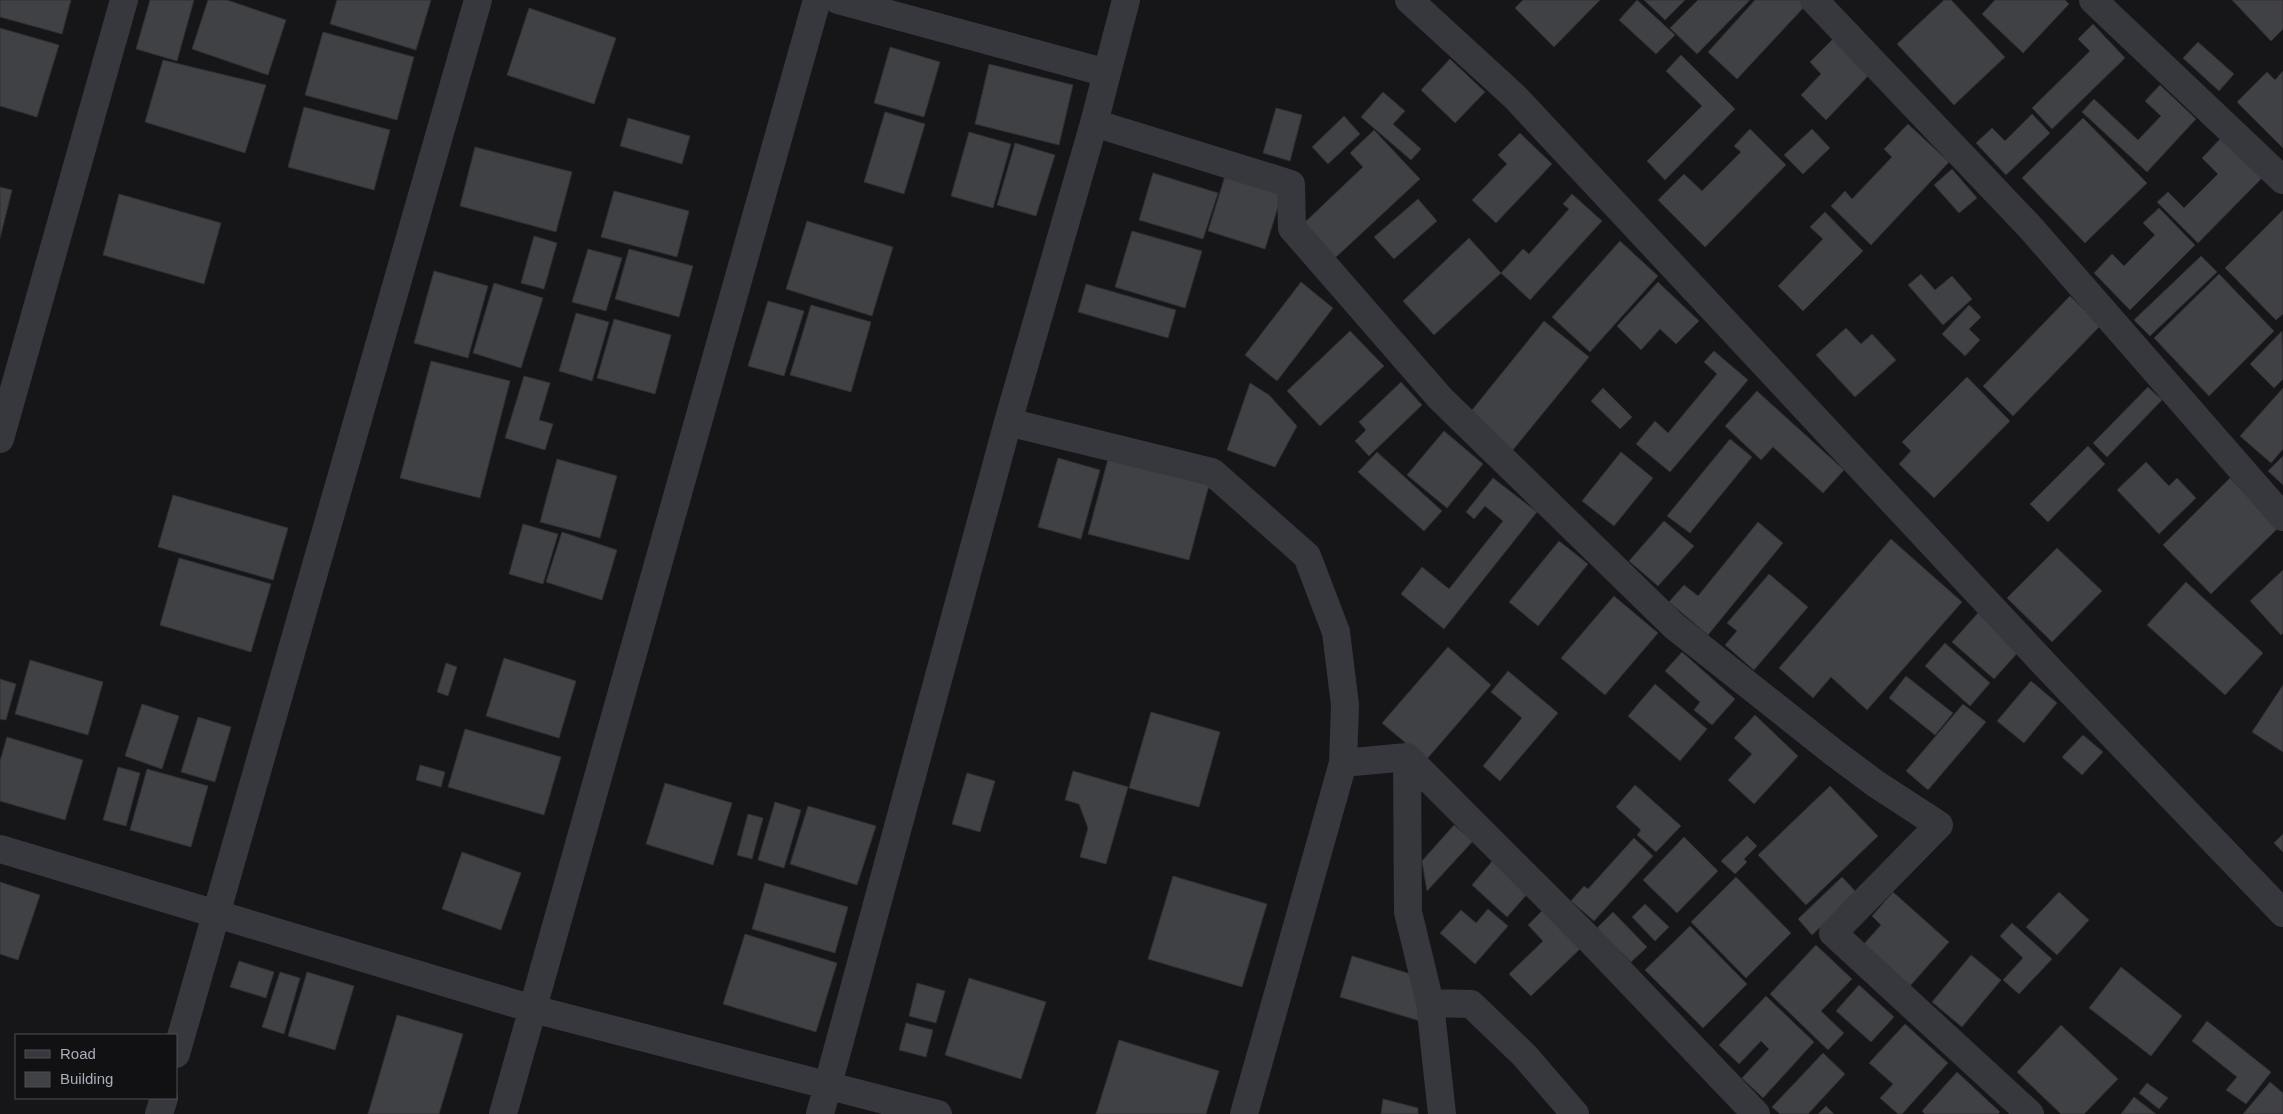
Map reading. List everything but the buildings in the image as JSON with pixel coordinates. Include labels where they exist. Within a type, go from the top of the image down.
[{"type":"street","points":[[0,439],[124,0]]},
{"type":"street","points":[[178,1047],[478,0]]},
{"type":"street","points":[[503,1114],[817,0]]},
{"type":"street","points":[[838,0],[1107,73]]},
{"type":"street","points":[[820,1114],[1008,422],[1094,123],[1126,0]]},
{"type":"street","points":[[1409,0],[1515,97],[2051,671],[2283,913]]},
{"type":"street","points":[[1814,0],[2029,226],[2283,517]]},
{"type":"street","points":[[2093,0],[2283,180]]},
{"type":"street","points":[[1094,123],[1291,184],[1292,228],[1440,398],[1674,626],[1833,752],[1876,784],[1939,825],[1833,933],[2030,1114]]},
{"type":"street","points":[[1008,422],[1212,472],[1306,556],[1336,632],[1345,705],[1343,763],[1244,1114]]},
{"type":"street","points":[[1343,763],[1406,757]]},
{"type":"street","points":[[1406,757],[1408,912],[1430,1003],[1442,1114]]},
{"type":"street","points":[[1406,757],[1590,941],[1756,1114]]},
{"type":"street","points":[[0,849],[533,1009],[938,1114]]},
{"type":"street","points":[[1430,1003],[1471,1004],[1524,1054],[1575,1114]]},
{"type":"street","points":[[159,1114],[164,1099]]}]
